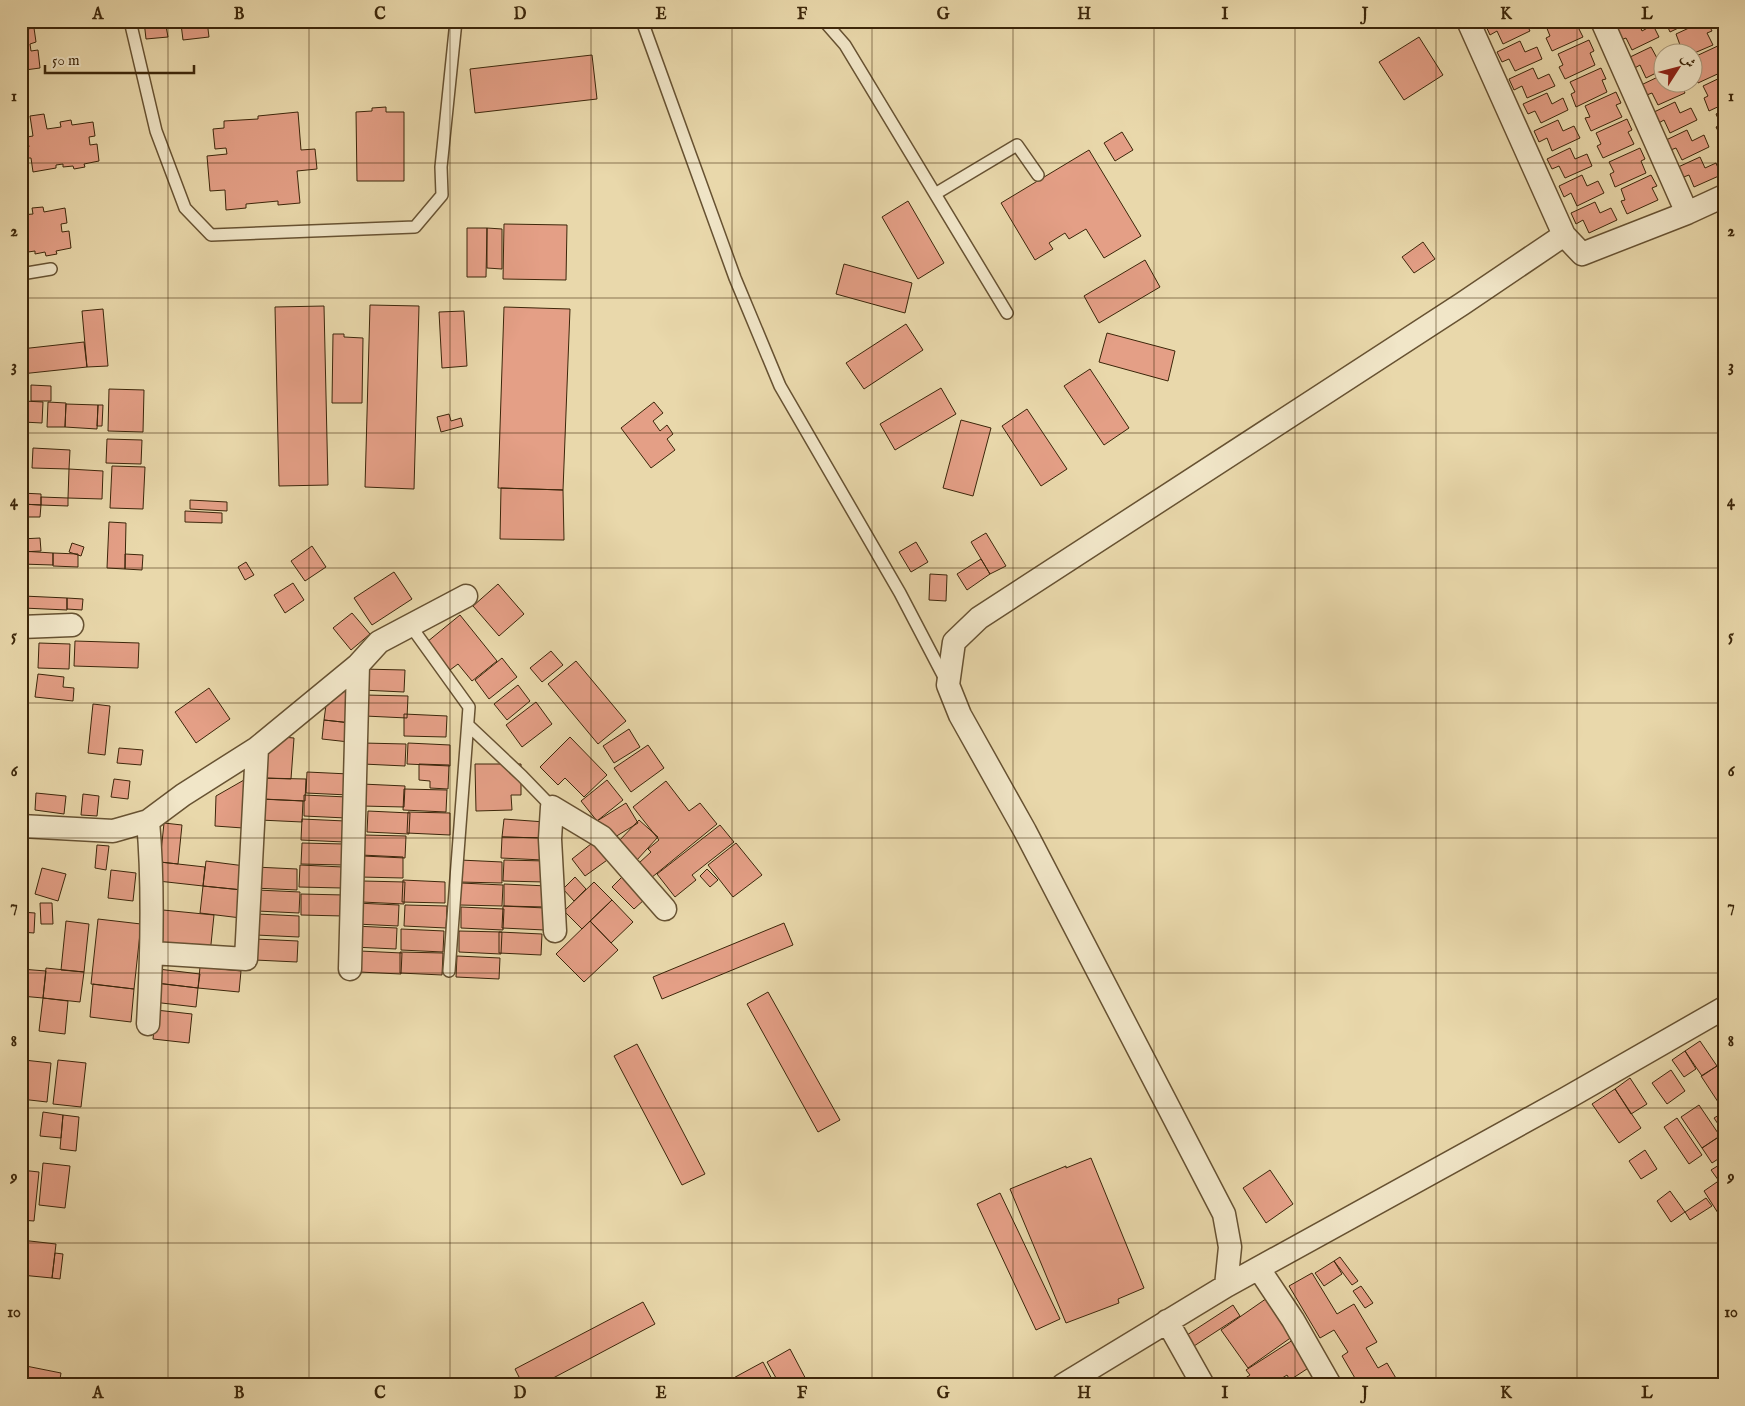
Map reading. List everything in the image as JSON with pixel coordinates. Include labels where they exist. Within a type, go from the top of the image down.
[{"type":"street","points":[[1468,21],[1564,236],[1582,254],[1724,196]]},
{"type":"street","points":[[1602,21],[1686,213]]},
{"type":"street","points":[[1226,1286],[1230,1247],[1224,1214],[1029,839],[960,715],[948,686],[954,642],[979,618],[1564,236]]},
{"type":"street","points":[[21,826],[112,831],[148,821],[183,794],[257,748],[358,665],[379,642],[466,596]]},
{"type":"street","points":[[21,627],[72,625]]},
{"type":"street","points":[[350,969],[358,665]]},
{"type":"street","points":[[152,953],[246,959],[257,748]]},
{"type":"street","points":[[555,930],[550,839],[552,807],[602,837],[665,910]]},
{"type":"street","points":[[148,821],[152,953],[148,1024]]},
{"type":"street","points":[[1063,1385],[1226,1286],[1567,1098],[1724,1008]]},
{"type":"street","points":[[1259,1269],[1293,1320],[1330,1385]]},
{"type":"street","points":[[1167,1322],[1202,1385]]},
{"type":"lane","points":[[130,21],[156,131],[185,208],[211,235],[415,227],[442,195],[441,167],[456,21]]},
{"type":"lane","points":[[642,21],[735,278],[780,386],[900,593],[948,686]]},
{"type":"lane","points":[[824,21],[845,45],[1007,313]]},
{"type":"lane","points":[[935,194],[1018,145],[1038,175]]},
{"type":"lane","points":[[21,274],[51,269]]},
{"type":"lane","points":[[410,625],[469,707],[449,971]]},
{"type":"lane","points":[[468,725],[552,807]]},
{"type":"building","points":[[144,21],[207,21],[209,37],[183,40],[181,24],[166,26],[168,37],[146,39]]},
{"type":"building","points":[[1491,21],[1512,21],[1514,24],[1525,21],[1530,31],[1503,44],[1497,31],[1490,35],[1485,24]]},
{"type":"building","points":[[1556,21],[1581,21],[1582,23],[1577,25],[1583,37],[1552,51],[1546,38],[1550,36],[1546,26]]},
{"type":"building","points":[[1634,21],[1638,21],[1642,31],[1653,25],[1659,37],[1632,50],[1626,38],[1618,41],[1614,31]]},
{"type":"building","points":[[1665,21],[1693,21],[1670,32]]},
{"type":"building","points":[[1707,21],[1712,31],[1707,33],[1713,45],[1702,50],[1702,42],[1679,42],[1676,34]]},
{"type":"building","points":[[34,28],[36,42],[30,44],[31,51],[38,50],[40,68],[25,70],[26,74],[21,74],[21,30]]},
{"type":"building","points":[[1419,37],[1443,75],[1404,100],[1379,62]]},
{"type":"building","points":[[1589,40],[1594,51],[1590,53],[1595,65],[1565,79],[1559,67],[1563,65],[1558,54]]},
{"type":"building","points":[[1520,41],[1525,52],[1537,47],[1542,59],[1515,71],[1509,59],[1502,62],[1497,52]]},
{"type":"building","points":[[1722,44],[1724,71],[1702,81],[1702,53]]},
{"type":"building","points":[[1651,47],[1652,75],[1646,78],[1640,65],[1633,69],[1628,58]]},
{"type":"building","points":[[592,55],[597,99],[475,113],[470,69]]},
{"type":"building","points":[[1533,68],[1538,79],[1549,74],[1555,86],[1527,98],[1522,86],[1514,90],[1509,79]]},
{"type":"building","points":[[1601,68],[1606,79],[1602,80],[1607,92],[1576,107],[1571,94],[1575,92],[1570,82]]},
{"type":"building","points":[[1724,76],[1724,104],[1709,111],[1704,98],[1708,96],[1703,86]]},
{"type":"building","points":[[1652,80],[1652,92],[1685,93],[1658,105],[1652,93],[1644,96],[1639,86]]},
{"type":"building","points":[[1616,92],[1621,103],[1616,105],[1622,117],[1591,131],[1585,118],[1590,117],[1585,106]]},
{"type":"building","points":[[1547,93],[1552,104],[1563,98],[1568,110],[1541,123],[1535,111],[1528,114],[1523,104]]},
{"type":"building","points":[[1675,102],[1680,113],[1691,108],[1697,120],[1670,133],[1664,120],[1657,124],[1652,113]]},
{"type":"building","points":[[386,107],[386,112],[404,112],[404,181],[357,181],[356,112],[372,111],[372,108]]},
{"type":"building","points":[[1724,110],[1724,138],[1722,139],[1716,127],[1721,125],[1716,114]]},
{"type":"building","points":[[298,112],[301,150],[315,149],[317,169],[297,171],[300,203],[278,205],[278,201],[246,204],[246,208],[226,210],[225,190],[210,191],[207,156],[227,154],[226,148],[215,149],[213,129],[224,128],[224,121],[258,119],[258,116]]},
{"type":"building","points":[[44,114],[47,129],[61,127],[60,122],[71,120],[72,125],[93,122],[95,136],[89,137],[90,145],[97,144],[99,161],[84,164],[85,167],[74,169],[73,166],[63,167],[63,164],[56,165],[56,168],[33,172],[31,158],[27,158],[26,148],[29,147],[27,137],[33,136],[30,116]]},
{"type":"building","points":[[1627,119],[1632,130],[1628,132],[1634,144],[1603,158],[1597,146],[1601,144],[1596,133]]},
{"type":"building","points":[[1558,120],[1563,131],[1574,126],[1580,138],[1552,151],[1547,138],[1539,142],[1534,131]]},
{"type":"building","points":[[1687,130],[1692,141],[1704,135],[1709,147],[1682,160],[1676,148],[1668,151],[1664,141]]},
{"type":"building","points":[[1122,132],[1133,150],[1115,161],[1104,143]]},
{"type":"building","points":[[1570,148],[1575,159],[1587,154],[1592,166],[1565,178],[1559,166],[1552,169],[1547,159]]},
{"type":"building","points":[[1640,148],[1645,159],[1641,161],[1646,173],[1615,187],[1610,174],[1614,172],[1609,162]]},
{"type":"building","points":[[1089,150],[1141,236],[1104,258],[1086,229],[1069,239],[1065,233],[1049,243],[1053,249],[1035,260],[1001,203]]},
{"type":"building","points":[[1700,157],[1705,168],[1716,163],[1721,175],[1694,187],[1689,175],[1681,178],[1676,168]]},
{"type":"building","points":[[1582,175],[1587,186],[1598,181],[1604,193],[1577,206],[1571,193],[1564,197],[1559,186]]},
{"type":"building","points":[[1651,175],[1657,186],[1652,188],[1658,200],[1627,214],[1621,201],[1625,200],[1621,189]]},
{"type":"building","points":[[908,201],[944,263],[918,279],[882,217]]},
{"type":"building","points":[[1595,202],[1600,213],[1611,208],[1617,220],[1589,233],[1583,220],[1576,224],[1571,213]]},
{"type":"building","points":[[43,207],[44,212],[65,208],[67,223],[61,224],[62,232],[69,231],[71,248],[56,251],[57,254],[46,256],[45,252],[35,254],[35,251],[21,256],[21,215],[33,214],[32,208]]},
{"type":"building","points":[[504,224],[567,225],[566,280],[503,279]]},
{"type":"building","points":[[467,228],[487,228],[486,277],[467,277]]},
{"type":"building","points":[[487,228],[502,229],[502,269],[487,268]]},
{"type":"building","points":[[1423,242],[1435,259],[1414,273],[1402,257]]},
{"type":"building","points":[[1145,260],[1160,287],[1099,323],[1084,296]]},
{"type":"building","points":[[844,264],[912,283],[905,313],[836,294]]},
{"type":"building","points":[[370,305],[419,306],[414,489],[365,487]]},
{"type":"building","points":[[324,306],[328,485],[279,486],[275,307]]},
{"type":"building","points":[[504,307],[570,309],[563,490],[498,488]]},
{"type":"building","points":[[103,309],[108,366],[87,367],[82,311]]},
{"type":"building","points":[[464,311],[467,366],[442,368],[439,312]]},
{"type":"building","points":[[906,324],[923,350],[864,389],[846,363]]},
{"type":"building","points":[[1107,333],[1175,351],[1168,381],[1099,362]]},
{"type":"building","points":[[333,334],[344,334],[344,337],[363,338],[362,403],[332,403]]},
{"type":"building","points":[[84,342],[87,367],[21,374],[21,349]]},
{"type":"building","points":[[1090,369],[1129,428],[1104,445],[1064,386]]},
{"type":"building","points":[[31,385],[51,386],[51,401],[31,401]]},
{"type":"building","points":[[941,388],[956,414],[895,450],[880,424]]},
{"type":"building","points":[[109,389],[144,390],[143,432],[108,431]]},
{"type":"building","points":[[24,401],[43,402],[42,423],[23,422]]},
{"type":"building","points":[[48,402],[66,403],[65,427],[47,427]]},
{"type":"building","points":[[654,402],[663,413],[653,421],[660,431],[667,425],[673,434],[667,439],[675,450],[651,468],[621,428]]},
{"type":"building","points":[[66,404],[98,405],[97,429],[65,427]]},
{"type":"building","points":[[98,405],[103,405],[102,426],[97,426]]},
{"type":"building","points":[[1027,409],[1067,469],[1041,486],[1002,426]]},
{"type":"building","points":[[449,414],[451,421],[461,418],[463,426],[441,432],[437,417]]},
{"type":"building","points":[[961,420],[991,428],[973,496],[943,488]]},
{"type":"building","points":[[107,439],[142,440],[141,464],[106,463]]},
{"type":"building","points":[[33,448],[70,450],[69,469],[32,468]]},
{"type":"building","points":[[112,466],[145,467],[143,509],[110,508]]},
{"type":"building","points":[[69,469],[103,471],[102,499],[68,498]]},
{"type":"building","points":[[501,488],[563,490],[564,540],[500,539]]},
{"type":"building","points":[[21,493],[41,494],[41,505],[21,504]]},
{"type":"building","points":[[41,497],[68,498],[68,506],[41,505]]},
{"type":"building","points":[[190,500],[227,502],[227,511],[190,509]]},
{"type":"building","points":[[21,504],[41,505],[40,517],[21,517]]},
{"type":"building","points":[[185,511],[222,513],[222,523],[185,522]]},
{"type":"building","points":[[109,522],[126,523],[125,569],[107,568]]},
{"type":"building","points":[[986,533],[1006,566],[990,574],[971,542]]},
{"type":"building","points":[[40,538],[41,551],[21,552],[21,539]]},
{"type":"building","points":[[916,542],[928,562],[911,572],[899,552]]},
{"type":"building","points":[[72,543],[84,547],[81,556],[69,552]]},
{"type":"building","points":[[312,546],[326,567],[305,581],[291,561]]},
{"type":"building","points":[[21,551],[53,553],[53,565],[21,564]]},
{"type":"building","points":[[53,553],[78,554],[78,567],[53,566]]},
{"type":"building","points":[[125,554],[143,555],[142,570],[125,569]]},
{"type":"building","points":[[981,559],[990,574],[967,590],[957,574]]},
{"type":"building","points":[[246,562],[254,575],[245,580],[238,567]]},
{"type":"building","points":[[394,572],[412,599],[372,625],[354,598]]},
{"type":"building","points":[[930,574],[947,575],[946,601],[929,600]]},
{"type":"building","points":[[293,583],[304,600],[285,613],[274,595]]},
{"type":"building","points":[[498,584],[524,614],[499,636],[473,606]]},
{"type":"building","points":[[23,596],[67,598],[67,610],[23,608]]},
{"type":"building","points":[[67,598],[83,599],[82,610],[67,609]]},
{"type":"building","points":[[352,613],[370,634],[351,650],[333,628]]},
{"type":"building","points":[[460,615],[497,661],[472,681],[458,664],[450,670],[427,642]]},
{"type":"building","points":[[75,641],[139,643],[138,668],[74,666]]},
{"type":"building","points":[[39,643],[70,644],[69,669],[38,668]]},
{"type":"building","points":[[551,651],[563,665],[542,682],[530,668]]},
{"type":"building","points":[[502,658],[517,677],[489,699],[475,680]]},
{"type":"building","points":[[576,661],[626,721],[598,744],[548,684]]},
{"type":"building","points":[[362,669],[405,670],[404,692],[362,690]]},
{"type":"building","points":[[38,674],[64,677],[63,687],[74,688],[73,701],[35,697]]},
{"type":"building","points":[[518,685],[530,701],[507,720],[494,704]]},
{"type":"building","points":[[209,688],[230,719],[196,743],[175,712]]},
{"type":"building","points":[[345,688],[353,690],[351,723],[324,720],[326,705]]},
{"type":"building","points":[[365,695],[408,696],[407,718],[365,716]]},
{"type":"building","points":[[536,702],[552,724],[522,747],[506,725]]},
{"type":"building","points":[[93,704],[110,706],[105,755],[88,753]]},
{"type":"building","points":[[404,714],[447,716],[446,737],[404,736]]},
{"type":"building","points":[[324,720],[351,723],[349,742],[322,739]]},
{"type":"building","points":[[629,729],[640,747],[614,763],[603,746]]},
{"type":"building","points":[[282,737],[294,738],[291,779],[263,778],[263,757]]},
{"type":"building","points":[[570,737],[607,775],[584,797],[565,778],[558,785],[540,767]]},
{"type":"building","points":[[363,743],[406,744],[405,766],[363,764]]},
{"type":"building","points":[[408,743],[450,745],[450,766],[407,764]]},
{"type":"building","points":[[648,745],[664,768],[631,792],[614,768]]},
{"type":"building","points":[[119,748],[143,750],[141,765],[117,763]]},
{"type":"building","points":[[419,764],[449,765],[448,789],[430,788],[430,781],[419,780]]},
{"type":"building","points":[[475,764],[521,764],[521,795],[511,795],[512,810],[476,811]]},
{"type":"building","points":[[307,772],[349,774],[348,795],[306,793]]},
{"type":"building","points":[[263,778],[306,779],[305,801],[263,799]]},
{"type":"building","points":[[114,779],[130,781],[128,799],[111,797]]},
{"type":"building","points":[[244,780],[243,828],[215,826],[216,796]]},
{"type":"building","points":[[607,780],[623,800],[597,821],[581,801]]},
{"type":"building","points":[[666,781],[689,811],[700,803],[717,824],[651,878],[639,863],[651,852],[648,849],[659,840],[633,807]]},
{"type":"building","points":[[362,784],[405,786],[404,807],[362,806]]},
{"type":"building","points":[[404,789],[447,790],[446,812],[403,810]]},
{"type":"building","points":[[36,793],[66,796],[64,814],[35,810]]},
{"type":"building","points":[[21,794],[28,795],[27,804],[21,803]]},
{"type":"building","points":[[83,794],[99,796],[97,816],[81,815]]},
{"type":"building","points":[[304,795],[347,797],[346,818],[304,816]]},
{"type":"building","points":[[260,799],[303,801],[302,822],[260,820]]},
{"type":"building","points":[[626,803],[638,823],[615,837],[613,845],[597,821]]},
{"type":"building","points":[[368,811],[410,813],[409,834],[367,832]]},
{"type":"building","points":[[408,812],[450,813],[450,835],[407,833]]},
{"type":"building","points":[[302,819],[345,821],[344,842],[301,840]]},
{"type":"building","points":[[504,819],[545,822],[544,838],[502,837]]},
{"type":"building","points":[[639,820],[658,837],[636,861],[617,843]]},
{"type":"building","points":[[164,823],[182,825],[178,864],[160,862]]},
{"type":"building","points":[[720,825],[734,842],[692,875],[696,880],[675,897],[657,874]]},
{"type":"building","points":[[364,835],[406,836],[405,858],[363,856]]},
{"type":"building","points":[[502,837],[544,838],[543,860],[501,858]]},
{"type":"building","points":[[596,840],[610,858],[585,876],[572,859]]},
{"type":"building","points":[[302,843],[344,844],[343,865],[301,864]]},
{"type":"building","points":[[736,843],[762,875],[733,897],[708,865]]},
{"type":"building","points":[[97,845],[109,846],[106,870],[95,868]]},
{"type":"building","points":[[361,855],[403,857],[403,878],[360,877]]},
{"type":"building","points":[[460,860],[502,862],[502,883],[459,882]]},
{"type":"building","points":[[504,860],[546,861],[545,882],[503,881]]},
{"type":"building","points":[[206,861],[245,866],[242,890],[203,886]]},
{"type":"building","points":[[160,862],[205,867],[203,886],[158,881]]},
{"type":"building","points":[[300,865],[343,867],[342,888],[299,887]]},
{"type":"building","points":[[255,867],[297,869],[297,890],[254,888]]},
{"type":"building","points":[[42,868],[66,874],[58,901],[35,894]]},
{"type":"building","points":[[707,869],[718,880],[710,887],[700,876]]},
{"type":"building","points":[[111,870],[136,873],[133,901],[108,898]]},
{"type":"building","points":[[623,876],[645,899],[634,909],[612,887]]},
{"type":"building","points":[[575,877],[586,889],[574,901],[563,889]]},
{"type":"building","points":[[403,880],[445,882],[445,903],[402,902]]},
{"type":"building","points":[[363,881],[405,882],[404,904],[362,902]]},
{"type":"building","points":[[594,882],[612,900],[582,929],[564,911]]},
{"type":"building","points":[[461,883],[503,885],[502,906],[460,905]]},
{"type":"building","points":[[504,884],[547,886],[546,907],[504,906]]},
{"type":"building","points":[[203,886],[243,890],[241,918],[200,913]]},
{"type":"building","points":[[257,890],[300,892],[299,913],[257,911]]},
{"type":"building","points":[[301,894],[344,895],[343,916],[301,915]]},
{"type":"building","points":[[612,900],[633,922],[611,943],[590,921]]},
{"type":"building","points":[[40,903],[52,903],[53,924],[41,924]]},
{"type":"building","points":[[356,903],[399,905],[398,926],[356,924]]},
{"type":"building","points":[[405,905],[447,906],[446,928],[404,926]]},
{"type":"building","points":[[503,906],[545,908],[545,930],[502,928]]},
{"type":"building","points":[[461,907],[504,909],[503,930],[461,928]]},
{"type":"building","points":[[163,910],[214,915],[210,954],[159,949]]},
{"type":"building","points":[[21,912],[35,913],[34,933],[21,932]]},
{"type":"building","points":[[257,914],[299,916],[299,937],[256,935]]},
{"type":"building","points":[[98,919],[141,924],[134,989],[91,984]]},
{"type":"building","points":[[66,921],[89,924],[84,972],[61,970]]},
{"type":"building","points":[[590,921],[618,950],[584,982],[556,954]]},
{"type":"building","points":[[784,923],[793,945],[662,999],[653,977]]},
{"type":"building","points":[[354,926],[397,928],[396,949],[353,947]]},
{"type":"building","points":[[401,929],[444,931],[443,952],[401,950]]},
{"type":"building","points":[[459,931],[502,932],[501,954],[459,952]]},
{"type":"building","points":[[499,932],[542,934],[541,955],[499,953]]},
{"type":"building","points":[[255,939],[298,941],[297,962],[255,960]]},
{"type":"building","points":[[360,951],[402,953],[401,974],[359,972]]},
{"type":"building","points":[[400,952],[443,953],[442,975],[400,973]]},
{"type":"building","points":[[457,956],[500,958],[499,979],[456,977]]},
{"type":"building","points":[[200,967],[241,971],[239,992],[198,988]]},
{"type":"building","points":[[46,968],[84,972],[80,1002],[43,998]]},
{"type":"building","points":[[21,969],[46,971],[43,998],[21,996]]},
{"type":"building","points":[[158,969],[200,974],[198,988],[156,983]]},
{"type":"building","points":[[156,983],[198,988],[196,1007],[153,1002]]},
{"type":"building","points":[[93,984],[134,989],[131,1022],[90,1017]]},
{"type":"building","points":[[768,992],[840,1120],[818,1132],[747,1004]]},
{"type":"building","points":[[43,998],[68,1001],[65,1034],[39,1031]]},
{"type":"building","points":[[156,1010],[192,1014],[189,1043],[153,1039]]},
{"type":"building","points":[[1700,1041],[1717,1066],[1702,1076],[1685,1051]]},
{"type":"building","points":[[637,1044],[705,1174],[682,1185],[614,1056]]},
{"type":"building","points":[[1685,1051],[1696,1069],[1684,1077],[1672,1060]]},
{"type":"building","points":[[24,1060],[51,1063],[47,1102],[21,1099]]},
{"type":"building","points":[[58,1060],[86,1063],[81,1107],[53,1104]]},
{"type":"building","points":[[1724,1061],[1724,1077],[1717,1066]]},
{"type":"building","points":[[1717,1066],[1724,1077],[1724,1107],[1722,1108],[1701,1076]]},
{"type":"building","points":[[1671,1070],[1685,1091],[1667,1104],[1652,1083]]},
{"type":"building","points":[[1630,1078],[1647,1104],[1631,1114],[1615,1089]]},
{"type":"building","points":[[1615,1089],[1641,1128],[1619,1143],[1592,1104]]},
{"type":"building","points":[[1699,1105],[1720,1136],[1702,1148],[1681,1117]]},
{"type":"building","points":[[43,1112],[63,1115],[61,1138],[40,1136]]},
{"type":"building","points":[[1724,1112],[1724,1133],[1714,1118]]},
{"type":"building","points":[[63,1115],[79,1117],[76,1151],[60,1149]]},
{"type":"building","points":[[1677,1118],[1702,1155],[1689,1164],[1664,1127]]},
{"type":"building","points":[[1720,1136],[1724,1142],[1724,1155],[1712,1163],[1702,1148]]},
{"type":"building","points":[[1645,1150],[1657,1169],[1641,1179],[1629,1161]]},
{"type":"building","points":[[1091,1158],[1144,1288],[1118,1299],[1119,1303],[1066,1323],[1010,1189]]},
{"type":"building","points":[[1724,1162],[1724,1188],[1711,1170]]},
{"type":"building","points":[[43,1163],[70,1166],[65,1208],[39,1205]]},
{"type":"building","points":[[21,1170],[39,1172],[34,1221],[21,1220]]},
{"type":"building","points":[[1270,1170],[1293,1204],[1266,1223],[1243,1188]]},
{"type":"building","points":[[1717,1182],[1724,1192],[1724,1209],[1718,1213],[1704,1191]]},
{"type":"building","points":[[1670,1191],[1685,1212],[1671,1222],[1657,1201]]},
{"type":"building","points":[[1000,1193],[1060,1319],[1036,1330],[977,1204]]},
{"type":"building","points":[[1706,1198],[1712,1206],[1690,1220],[1685,1212]]},
{"type":"building","points":[[21,1240],[56,1244],[52,1278],[21,1275]]},
{"type":"building","points":[[55,1253],[63,1254],[60,1279],[52,1278]]},
{"type":"building","points":[[1340,1257],[1358,1281],[1352,1285],[1334,1261]]},
{"type":"building","points":[[1334,1261],[1342,1274],[1324,1286],[1315,1273]]},
{"type":"building","points":[[1312,1273],[1337,1314],[1354,1304],[1377,1342],[1366,1348],[1378,1368],[1387,1363],[1400,1385],[1359,1385],[1342,1356],[1348,1352],[1334,1330],[1320,1338],[1289,1286]]},
{"type":"building","points":[[1361,1286],[1373,1303],[1365,1308],[1353,1291]]},
{"type":"building","points":[[1270,1296],[1296,1334],[1248,1368],[1221,1330]]},
{"type":"building","points":[[643,1302],[655,1324],[540,1385],[523,1385],[515,1369]]},
{"type":"building","points":[[1233,1305],[1240,1316],[1194,1346],[1187,1335]]},
{"type":"building","points":[[1296,1338],[1313,1365],[1290,1380],[1287,1375],[1271,1385],[1235,1385],[1250,1375],[1246,1370]]},
{"type":"building","points":[[790,1349],[809,1385],[780,1385],[767,1362]]},
{"type":"building","points":[[763,1362],[775,1385],[721,1385],[739,1375]]},
{"type":"building","points":[[21,1365],[61,1373],[59,1385],[21,1385]]}]
